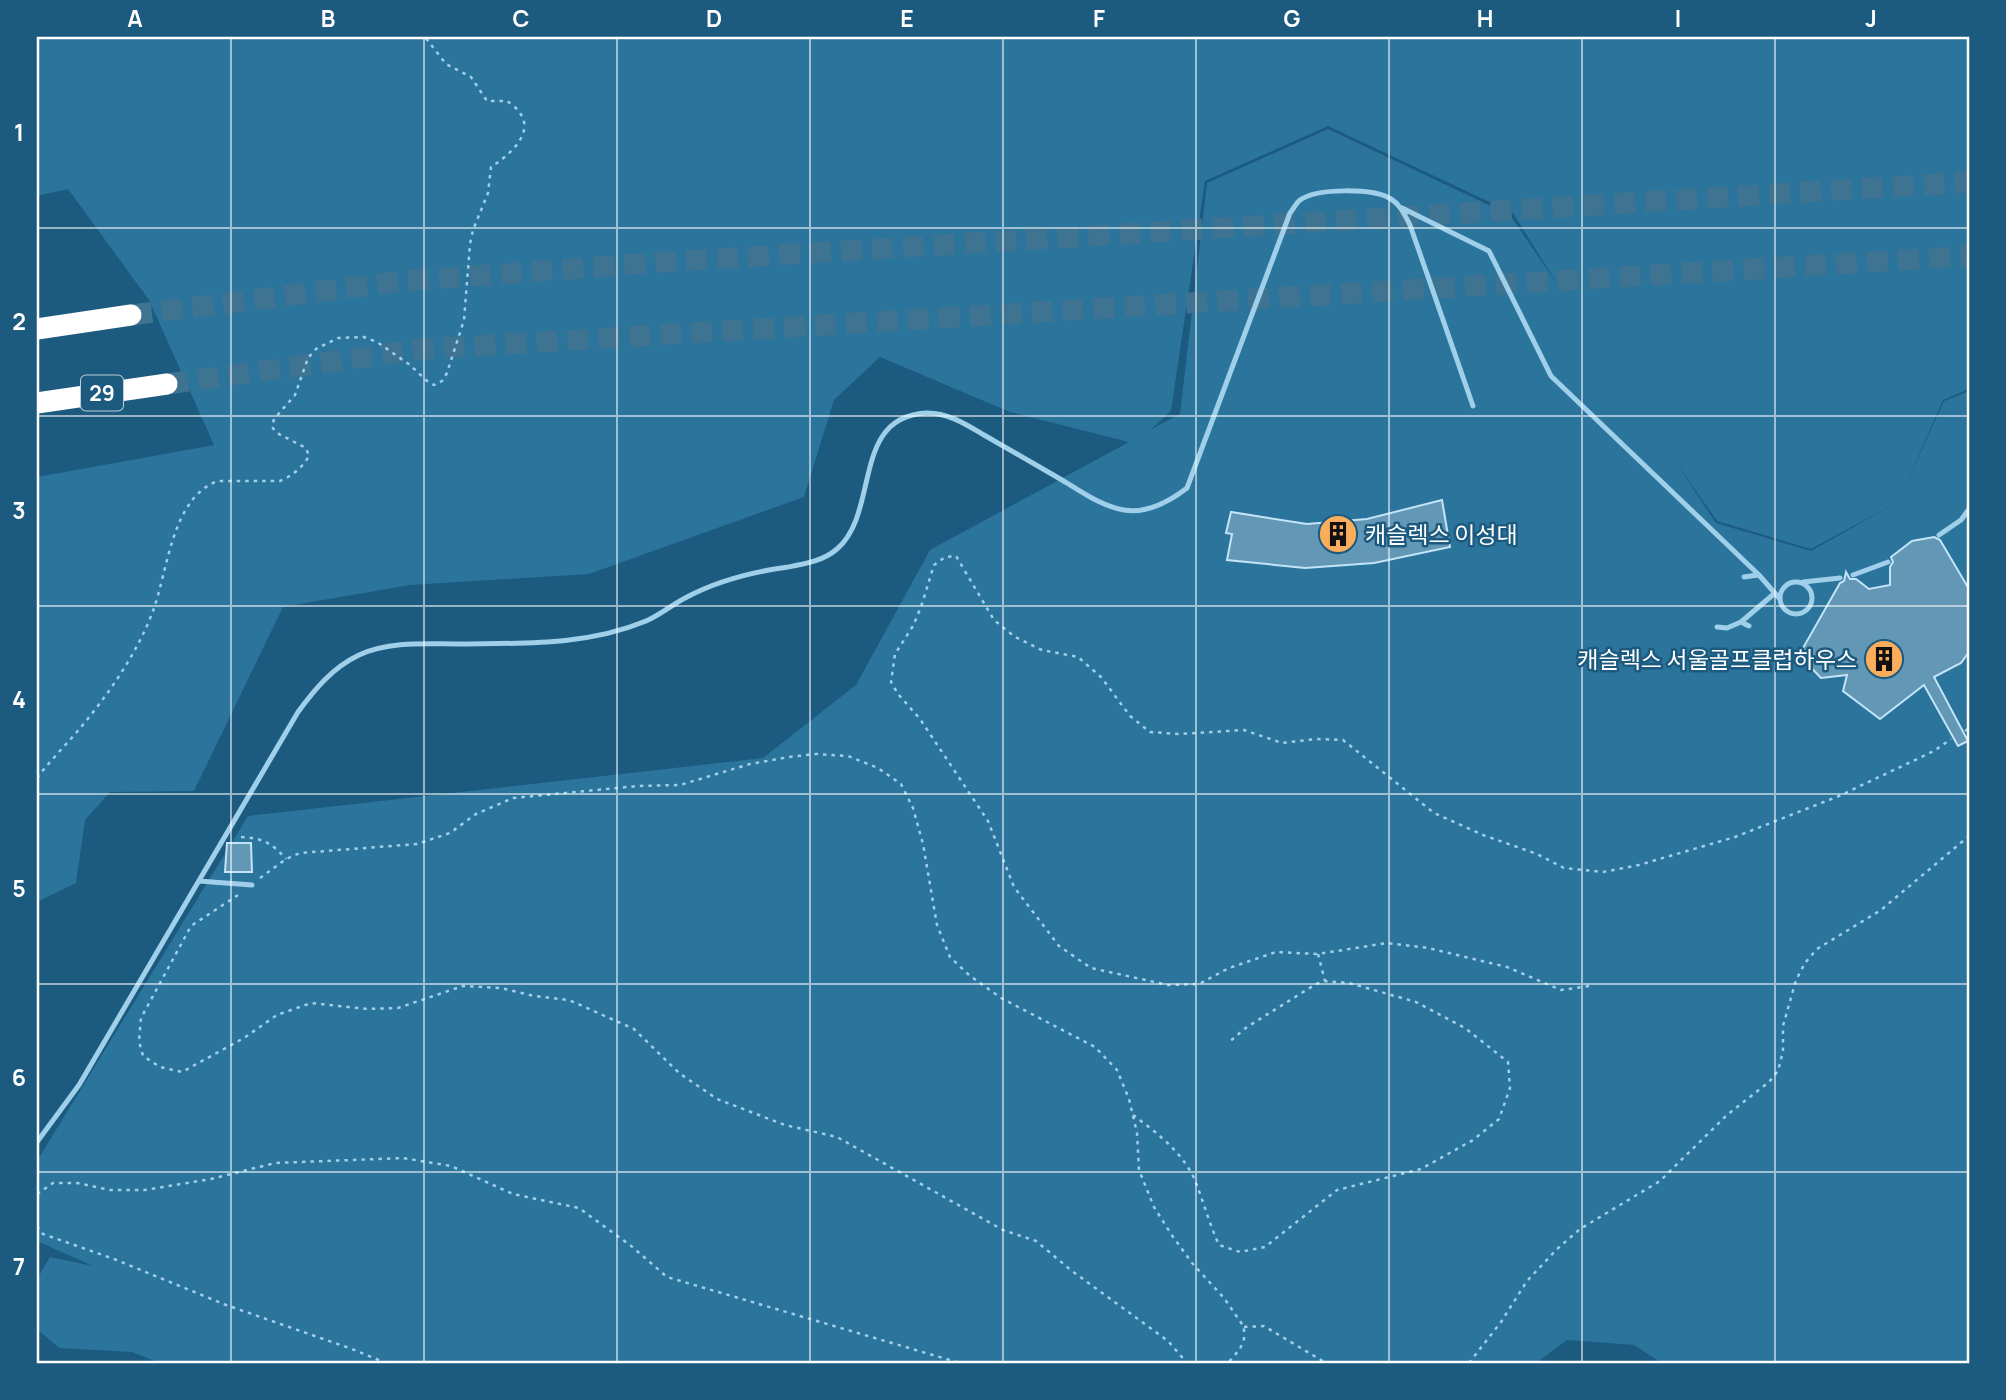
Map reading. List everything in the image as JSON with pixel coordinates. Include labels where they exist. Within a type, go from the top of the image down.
[{"type":"highway","points":[[37,330],[131,315]]},
{"type":"highway","name":"29","points":[[37,402],[167,384]]},
{"type":"lane","points":[[37,1142],[79,1085],[298,712],[316,688],[336,669],[359,655],[378,648],[405,644],[547,643],[619,632],[725,580],[822,559],[838,549],[850,533],[859,511],[877,442],[887,429],[903,419],[923,413],[939,414],[966,424],[1100,502],[1126,510],[1148,509],[1170,501],[1187,488],[1290,213],[1300,200],[1348,190],[1389,198],[1401,208],[1489,251],[1551,376],[1759,575],[1790,613],[1805,612],[1811,604],[1809,588],[1799,583]]},
{"type":"lane","points":[[1401,208],[1410,225],[1473,406]]},
{"type":"lane","points":[[1938,535],[1961,520],[1969,509]]},
{"type":"lane","points":[[1853,575],[1888,562]]},
{"type":"lane","points":[[1744,577],[1759,575]]},
{"type":"lane","points":[[1780,599],[1789,584],[1840,578]]},
{"type":"lane","points":[[1717,627],[1727,628],[1741,622],[1775,593]]},
{"type":"lane","points":[[1741,622],[1749,626]]},
{"type":"lane","points":[[199,881],[252,884]]},
{"type":"path","points":[[37,778],[90,715],[132,653],[152,613],[178,526],[195,495],[208,484],[218,481],[279,481],[288,478],[304,464],[309,456],[306,448],[272,427],[274,419],[295,395],[308,358],[316,349],[338,338],[364,337],[387,348],[433,385],[442,381],[447,373],[464,320],[473,230],[488,193],[491,167],[519,143],[524,126],[521,113],[507,101],[487,101],[471,77],[446,64],[425,37]]},
{"type":"path","points":[[1589,986],[1561,990],[1507,967],[1428,948],[1387,943],[1318,954],[1276,952],[1229,968],[1199,984],[1168,985],[1091,968],[1059,946],[1014,887],[988,821],[920,719],[898,694],[891,681],[895,654],[913,626],[934,565],[944,557],[956,556],[994,620],[1015,637],[1042,650],[1078,657],[1101,677],[1130,716],[1150,732],[1179,734],[1244,730],[1282,743],[1316,739],[1343,740],[1434,813],[1483,835],[1537,854],[1564,868],[1603,872],[1639,866],[1735,837],[1839,796],[1934,751],[1951,739]]},
{"type":"path","points":[[1965,731],[1969,728]]},
{"type":"path","points":[[1187,1363],[1168,1341],[1035,1241],[1003,1230],[837,1137],[785,1125],[717,1099],[679,1073],[634,1029],[569,1000],[500,988],[463,986],[398,1008],[367,1009],[311,1003],[277,1015],[244,1038],[182,1072],[160,1067],[143,1056],[139,1041],[141,1018],[191,926],[286,859],[300,853],[417,844],[450,833],[475,814],[513,798],[638,786],[680,785],[750,764],[789,757],[816,754],[848,756],[878,768],[901,784],[913,808],[923,844],[937,925],[950,957],[1001,998],[1095,1047],[1117,1070],[1129,1098],[1137,1133],[1139,1170],[1154,1207],[1192,1263],[1224,1298],[1244,1327],[1244,1339],[1240,1349],[1228,1363]]},
{"type":"path","points":[[1469,1363],[1502,1322],[1527,1281],[1557,1249],[1580,1229],[1660,1181],[1727,1115],[1774,1076],[1781,1061],[1783,1026],[1796,980],[1817,949],[1881,910],[1969,835]]},
{"type":"path","points":[[241,836],[255,837],[274,846],[286,859]]},
{"type":"path","points":[[1318,954],[1325,981]]},
{"type":"path","points":[[1133,1115],[1164,1138],[1193,1176],[1206,1217],[1219,1245],[1240,1252],[1265,1247],[1336,1190],[1421,1169],[1473,1140],[1499,1119],[1510,1087],[1508,1062],[1465,1028],[1416,1002],[1349,984],[1325,981],[1316,984],[1247,1027],[1229,1042]]},
{"type":"path","points":[[37,1194],[52,1182],[77,1183],[110,1190],[145,1190],[211,1179],[275,1163],[403,1158],[451,1167],[513,1194],[579,1208],[630,1245],[667,1277],[960,1363]]},
{"type":"path","points":[[37,1226],[43,1234],[386,1363]]},
{"type":"path","points":[[1244,1327],[1264,1326],[1326,1363]]},
{"type":"shaded area","points":[[37,37],[1969,37],[1969,389],[1943,400],[1905,487],[1944,401],[1969,391],[1969,1363],[1662,1363],[1634,1345],[1567,1340],[1536,1363],[160,1363],[132,1352],[59,1348],[37,1329],[37,1279],[50,1257],[93,1266],[37,1241],[37,1161],[248,816],[763,758],[856,685],[930,550],[1129,442],[1010,412],[880,357],[834,400],[804,497],[589,574],[410,585],[283,607],[194,791],[110,792],[85,820],[76,883],[37,902],[37,477],[214,445],[149,300],[68,189],[37,196]],"holes":[[[1328,126],[1513,213],[1559,287],[1510,215],[1328,129],[1207,183],[1180,414],[1150,430],[1171,411],[1205,181]],[[1675,461],[1717,521],[1811,549],[1894,504],[1811,551],[1716,523]]]},
{"type":"building","name":"캐슬렉스 이성대","points":[[1442,500],[1450,547],[1374,563],[1305,568],[1227,560],[1232,534],[1226,533],[1231,512],[1307,524],[1367,519]]},
{"type":"building","name":"캐슬렉스 서울골프클럽하우스","points":[[1934,537],[1940,540],[1969,589],[1969,652],[1961,663],[1934,677],[1968,741],[1958,746],[1924,685],[1880,719],[1843,691],[1847,675],[1821,678],[1799,655],[1840,583],[1844,581],[1846,572],[1850,579],[1856,579],[1869,589],[1890,585],[1890,567],[1893,562],[1891,557],[1912,541]]},
{"type":"building","points":[[227,843],[251,843],[252,872],[225,872]]},
{"type":"tunnel","points":[[131,315],[404,281],[664,262],[1969,182]]},
{"type":"tunnel","points":[[167,384],[424,349],[1969,256]]},
{"type":"place","name":"캐슬렉스 이성대","points":[[1338,534]]},
{"type":"place","name":"캐슬렉스 서울골프클럽하우스","points":[[1884,659]]}]
